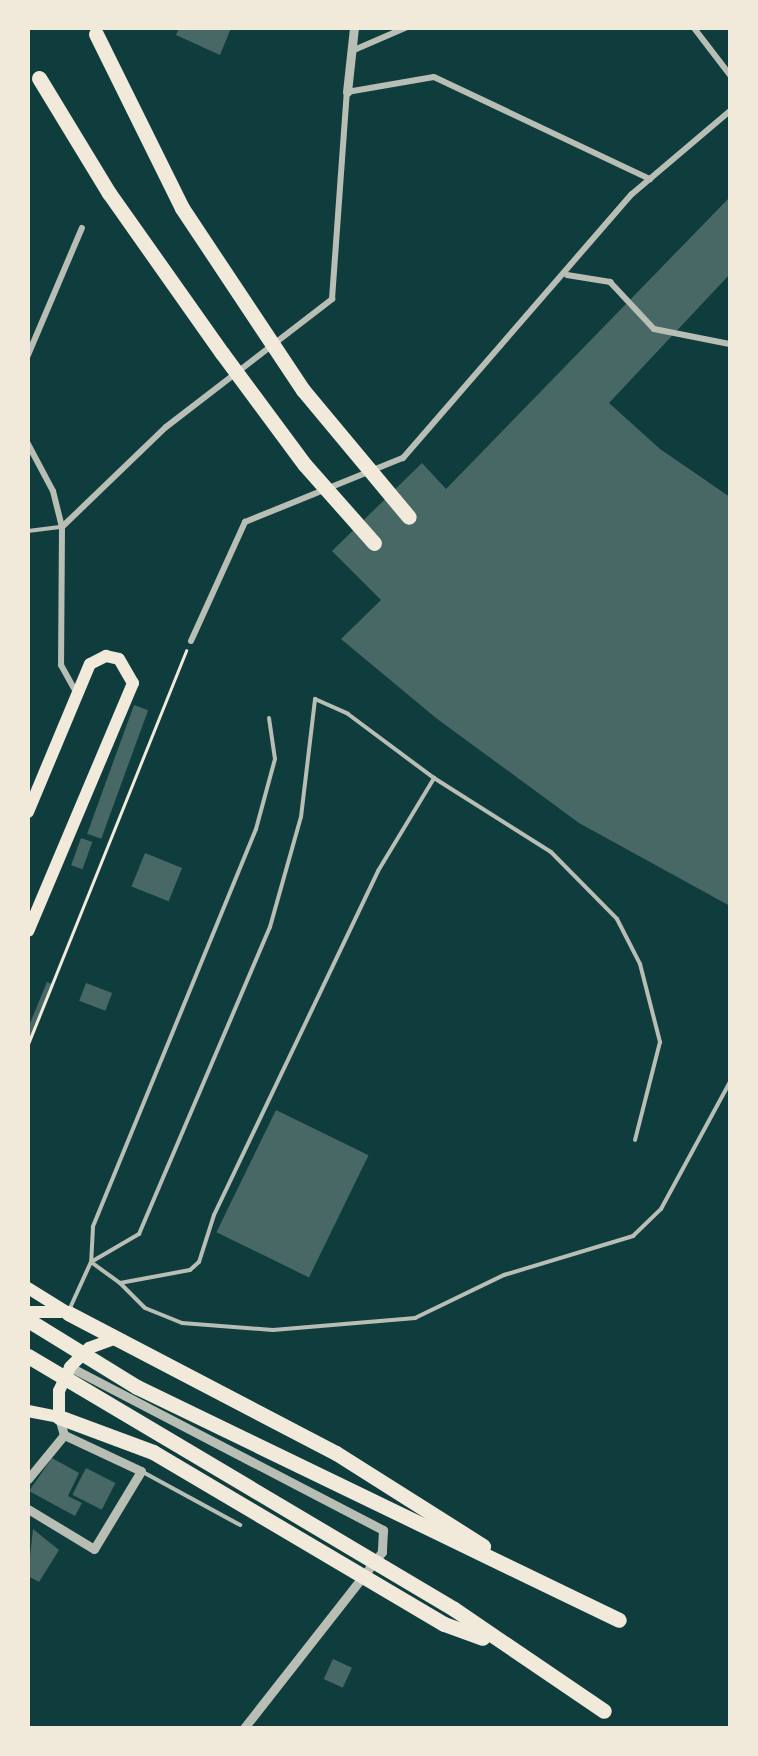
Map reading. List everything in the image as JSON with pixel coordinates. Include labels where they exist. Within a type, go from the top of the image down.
[{"type":"highway","points":[[96,34],[182,208],[303,390],[409,517]]},
{"type":"highway","points":[[39,78],[109,193],[222,353],[305,465],[374,543]]},
{"type":"highway","points":[[68,1312],[435,1510],[520,1570]]},
{"type":"highway","points":[[28,1320],[136,1387],[620,1620]]},
{"type":"highway","points":[[28,1356],[454,1609],[496,1643],[604,1712]]},
{"type":"highway","points":[[58,1417],[153,1452],[444,1624],[496,1643]]},
{"type":"main road","points":[[28,812],[90,664],[106,656],[119,659],[133,683],[28,931]]},
{"type":"main road","points":[[28,1288],[68,1312]]},
{"type":"main road","points":[[28,1312],[68,1312]]},
{"type":"main road","points":[[28,1411],[58,1417],[59,1390],[70,1368],[88,1348],[116,1338]]},
{"type":"street","points":[[62,527],[166,427],[332,299],[354,28]]},
{"type":"street","points":[[354,50],[404,28]]},
{"type":"street","points":[[694,28],[730,76]]},
{"type":"street","points":[[347,92],[434,77],[650,179]]},
{"type":"street","points":[[190,641],[245,522],[403,458],[650,179],[730,111]]},
{"type":"street","points":[[28,355],[82,228]]},
{"type":"street","points":[[566,275],[610,282],[654,329],[730,344]]},
{"type":"street","points":[[28,444],[62,527],[60,665],[76,692]]},
{"type":"street","points":[[70,1368],[383,1530],[382,1552],[244,1728]]},
{"type":"street","points":[[28,1509],[94,1550],[140,1471],[64,1434],[58,1417]]},
{"type":"street","points":[[28,1479],[64,1434]]},
{"type":"lane","points":[[28,531],[62,527]]},
{"type":"lane","points":[[91,1262],[139,1234],[270,927],[301,817],[315,699],[348,714],[434,778],[551,852],[617,918],[640,964],[660,1042],[635,1140]]},
{"type":"lane","points":[[68,1312],[91,1262],[93,1228],[256,829],[276,759],[268,718]]},
{"type":"lane","points":[[120,1284],[190,1270],[199,1262],[214,1215],[378,871],[434,778]]},
{"type":"lane","points":[[91,1262],[145,1308],[182,1324],[273,1330],[415,1318],[504,1275],[633,1236],[661,1209],[730,1082]]},
{"type":"lane","points":[[140,1471],[240,1525]]},
{"type":"path","points":[[28,1044],[190,641]]},
{"type":"building","points":[[179,28],[231,28],[220,55],[176,35]]},
{"type":"building","points":[[730,197],[730,274],[609,403],[660,449],[730,497],[730,906],[579,823],[436,718],[341,639],[381,600],[332,551],[422,463],[446,489]]},
{"type":"building","points":[[134,705],[148,710],[101,839],[87,834]]},
{"type":"building","points":[[81,838],[92,842],[82,869],[71,865]]},
{"type":"building","points":[[145,853],[182,868],[169,901],[132,886]]},
{"type":"building","points":[[47,982],[54,985],[28,1048],[28,1028]]},
{"type":"building","points":[[86,983],[112,993],[105,1011],[79,1001]]},
{"type":"building","points":[[276,1110],[369,1155],[309,1277],[216,1232]]},
{"type":"building","points":[[52,1458],[79,1473],[68,1496],[82,1503],[75,1516],[29,1491]]},
{"type":"building","points":[[86,1468],[115,1483],[102,1510],[72,1495]]},
{"type":"building","points":[[33,1529],[59,1550],[39,1582],[28,1576]]},
{"type":"building","points":[[333,1659],[352,1668],[343,1688],[324,1679]]}]
